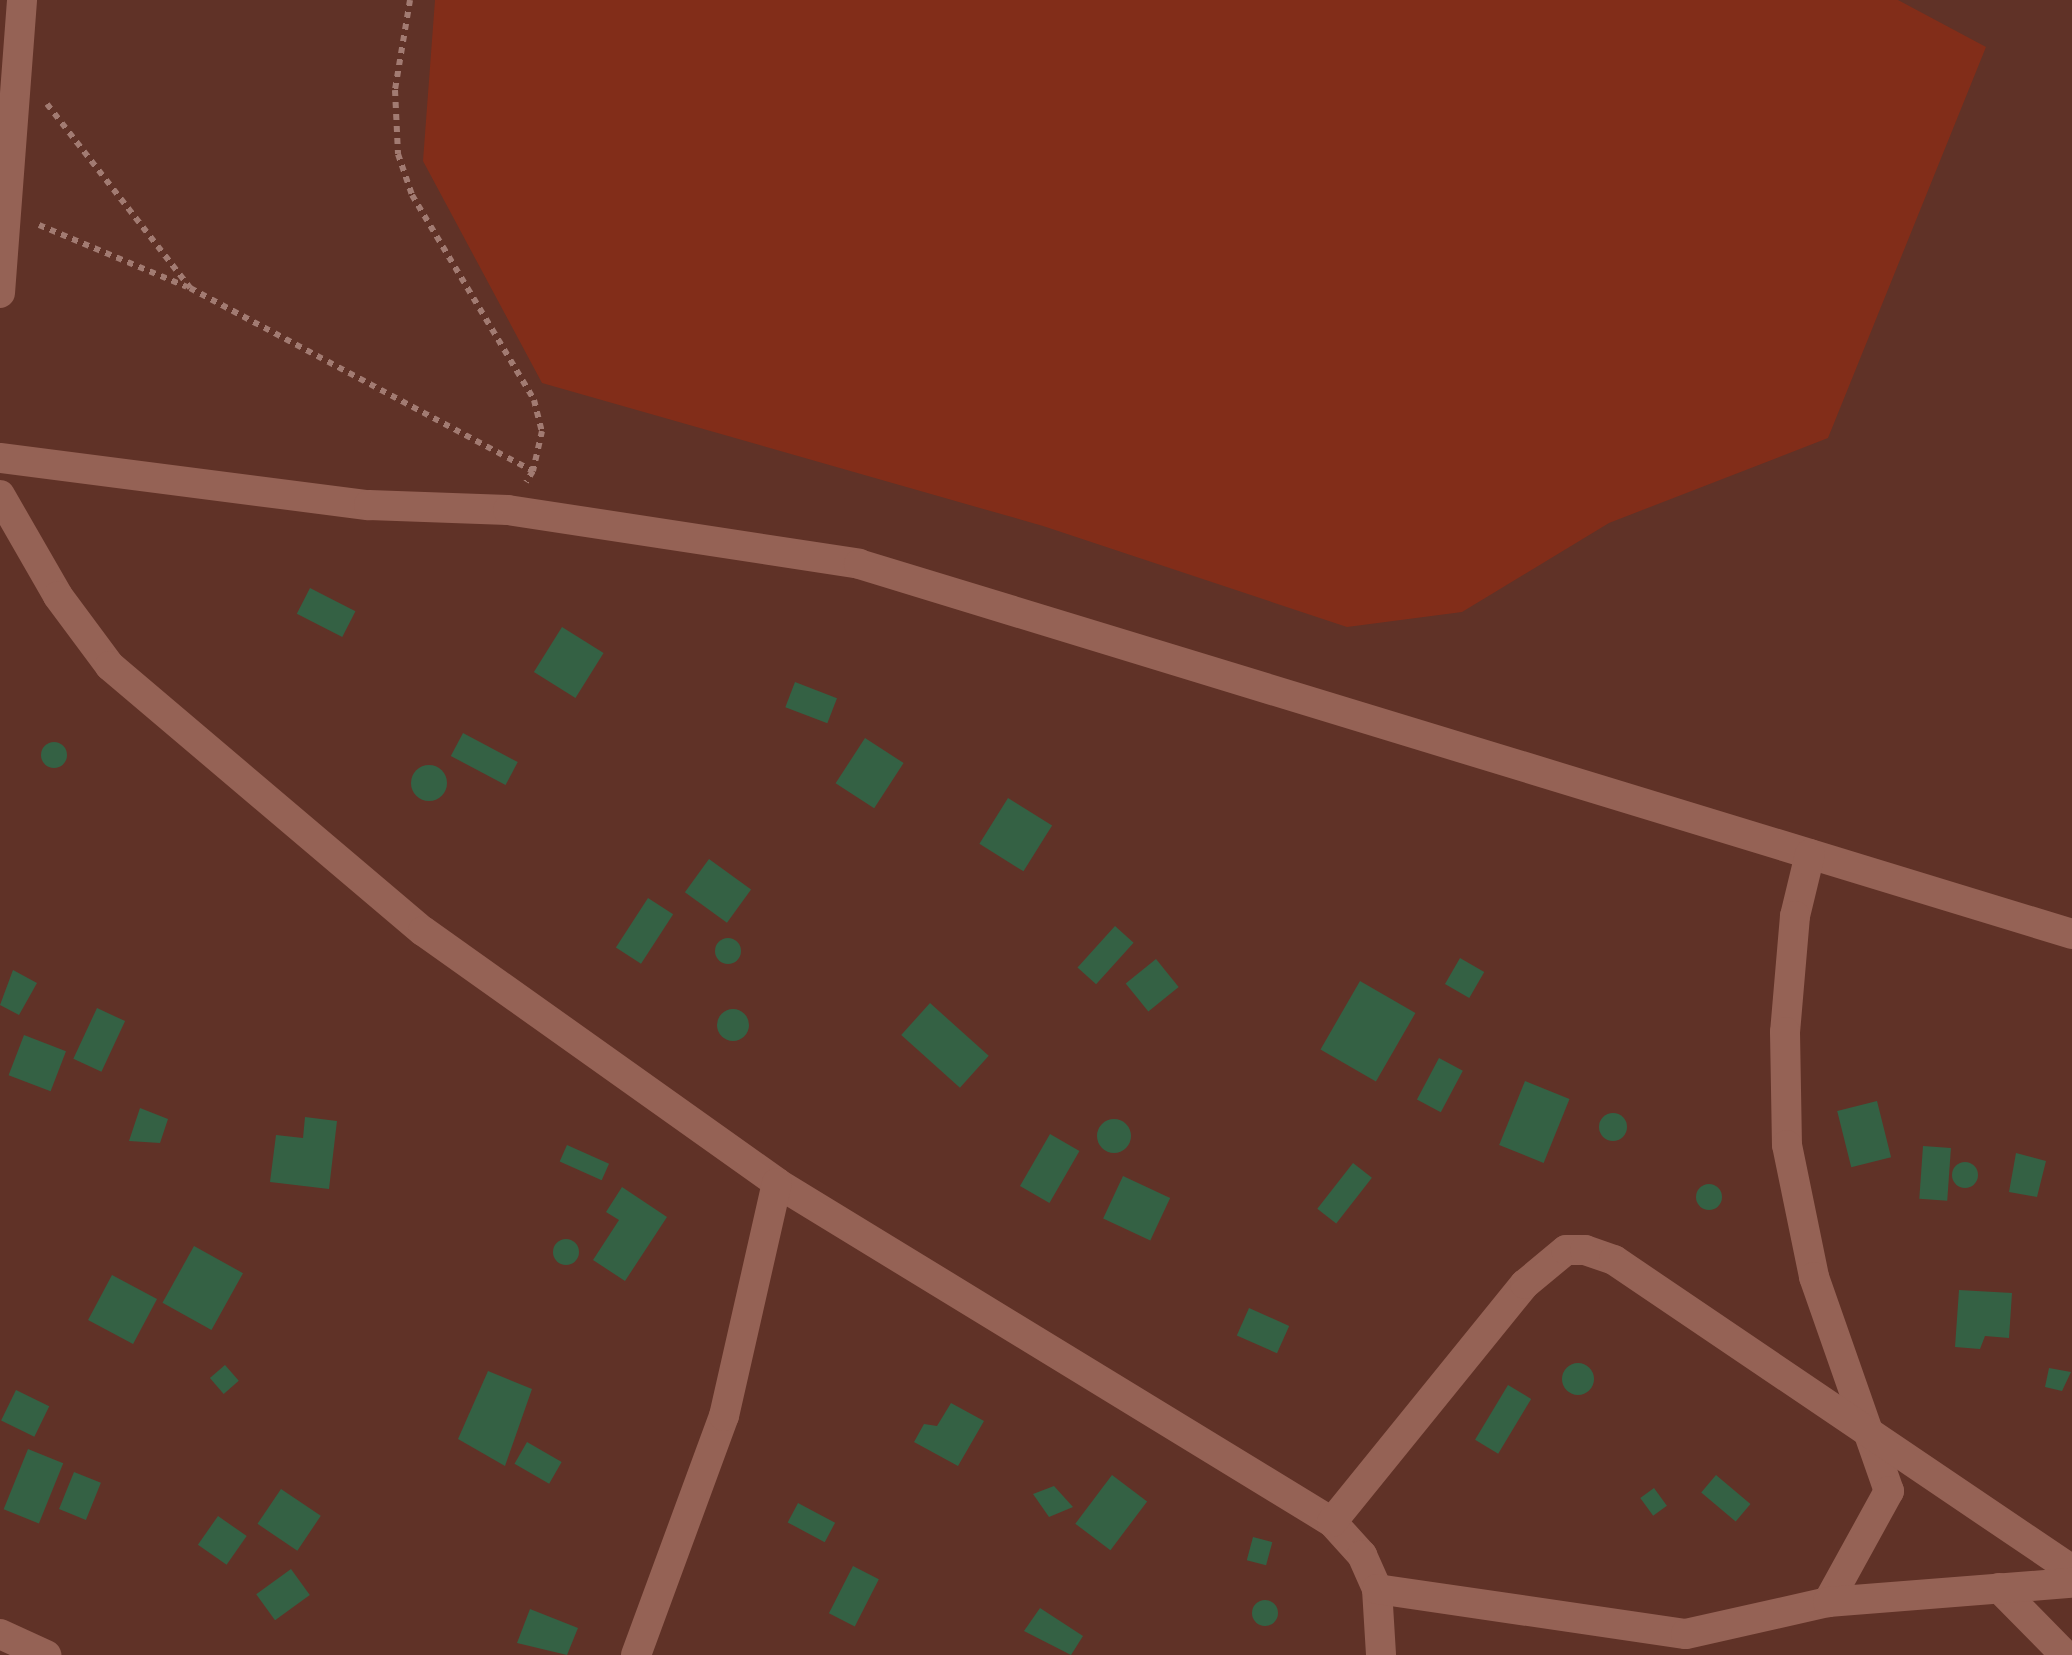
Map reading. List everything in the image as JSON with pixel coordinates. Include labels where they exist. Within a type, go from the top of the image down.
[{"type":"street","points":[[0,293],[22,0]]},
{"type":"street","points":[[0,458],[369,505],[508,510],[859,564],[2072,934]]},
{"type":"street","points":[[0,495],[58,596],[110,666],[423,931],[777,1183],[1332,1522],[1362,1555],[1377,1589],[1381,1655]]},
{"type":"street","points":[[1810,854],[1787,1009],[1786,1144],[1814,1276],[1889,1491],[1828,1602]]},
{"type":"street","points":[[636,1655],[724,1416],[777,1183]]},
{"type":"street","points":[[1332,1522],[1525,1284],[1566,1250],[1614,1261],[1874,1442],[2072,1570]]},
{"type":"street","points":[[1377,1589],[1688,1644],[1828,1602],[2072,1583]]},
{"type":"street","points":[[1999,1588],[2066,1655]]},
{"type":"street","points":[[0,1634],[46,1655]]},
{"type":"path","points":[[410,0],[395,91],[398,154],[412,195],[534,400],[542,431],[533,471],[508,510]]},
{"type":"path","points":[[18,68],[190,288]]},
{"type":"path","points":[[6,209],[190,288],[533,471]]},
{"type":"shaded area","points":[[435,0],[1898,0],[1986,47],[1828,438],[1609,523],[1462,612],[1347,627],[1043,526],[542,383],[423,161]]},
{"type":"building","points":[[310,588],[355,611],[342,637],[297,614]]},
{"type":"building","points":[[562,627],[604,653],[575,698],[534,672]]},
{"type":"building","points":[[795,682],[837,698],[827,723],[785,707]]},
{"type":"building","points":[[463,733],[518,762],[506,785],[451,756]]},
{"type":"building","points":[[865,738],[904,763],[874,808],[836,783]]},
{"type":"building","points":[[54,742],[67,755],[54,768],[41,755]]},
{"type":"building","points":[[429,765],[442,770],[447,783],[442,796],[429,801],[416,796],[411,783],[416,770]]},
{"type":"building","points":[[1008,798],[1052,826],[1023,871],[979,844]]},
{"type":"building","points":[[709,859],[751,890],[727,923],[685,892]]},
{"type":"building","points":[[648,898],[673,914],[641,964],[616,947]]},
{"type":"building","points":[[1115,926],[1134,943],[1096,984],[1078,968]]},
{"type":"building","points":[[728,938],[741,951],[728,964],[715,951]]},
{"type":"building","points":[[1460,958],[1484,972],[1469,998],[1445,984]]},
{"type":"building","points":[[1156,959],[1179,987],[1148,1012],[1126,984]]},
{"type":"building","points":[[13,970],[37,983],[19,1015],[0,1005]]},
{"type":"building","points":[[1360,981],[1415,1013],[1376,1081],[1320,1049]]},
{"type":"building","points":[[930,1003],[989,1056],[960,1088],[901,1035]]},
{"type":"building","points":[[97,1008],[125,1021],[101,1072],[73,1059]]},
{"type":"building","points":[[733,1009],[744,1014],[749,1025],[744,1036],[733,1041],[722,1036],[717,1025],[722,1014]]},
{"type":"building","points":[[24,1035],[66,1051],[51,1091],[9,1075]]},
{"type":"building","points":[[1439,1058],[1463,1071],[1441,1112],[1417,1099]]},
{"type":"building","points":[[1525,1081],[1570,1099],[1544,1163],[1499,1145]]},
{"type":"building","points":[[1877,1101],[1891,1157],[1851,1167],[1837,1111]]},
{"type":"building","points":[[140,1108],[168,1119],[160,1143],[129,1141]]},
{"type":"building","points":[[1613,1113],[1623,1117],[1627,1127],[1623,1137],[1613,1141],[1603,1137],[1599,1127],[1603,1117]]},
{"type":"building","points":[[305,1117],[337,1121],[329,1189],[270,1182],[276,1135],[303,1138]]},
{"type":"building","points":[[1114,1119],[1126,1124],[1131,1136],[1126,1148],[1114,1153],[1102,1148],[1097,1136],[1102,1124]]},
{"type":"building","points":[[1050,1134],[1079,1151],[1049,1203],[1020,1186]]},
{"type":"building","points":[[567,1145],[609,1164],[602,1180],[560,1161]]},
{"type":"building","points":[[1923,1146],[1951,1148],[1947,1201],[1919,1199]]},
{"type":"building","points":[[2016,1153],[2046,1161],[2037,1197],[2009,1192]]},
{"type":"building","points":[[1965,1162],[1978,1175],[1965,1188],[1952,1175]]},
{"type":"building","points":[[1353,1163],[1372,1178],[1336,1223],[1317,1209]]},
{"type":"building","points":[[1123,1176],[1170,1198],[1150,1241],[1103,1219]]},
{"type":"building","points":[[1709,1184],[1722,1197],[1709,1210],[1696,1197]]},
{"type":"building","points":[[622,1187],[667,1217],[625,1281],[593,1260],[619,1220],[606,1212]]},
{"type":"building","points":[[566,1239],[579,1252],[566,1265],[553,1252]]},
{"type":"building","points":[[194,1246],[243,1273],[211,1330],[162,1303]]},
{"type":"building","points":[[112,1275],[157,1299],[133,1344],[88,1320]]},
{"type":"building","points":[[1959,1290],[2012,1293],[2009,1338],[1985,1336],[1980,1349],[1955,1347]]},
{"type":"building","points":[[1249,1308],[1289,1326],[1277,1353],[1237,1335]]},
{"type":"building","points":[[1578,1363],[1589,1368],[1594,1379],[1589,1390],[1578,1395],[1567,1390],[1562,1379],[1567,1368]]},
{"type":"building","points":[[225,1365],[239,1381],[224,1394],[210,1378]]},
{"type":"building","points":[[2049,1368],[2071,1372],[2062,1391],[2045,1387]]},
{"type":"building","points":[[488,1371],[532,1389],[505,1466],[458,1439]]},
{"type":"building","points":[[1508,1385],[1531,1399],[1498,1454],[1475,1440]]},
{"type":"building","points":[[16,1390],[49,1406],[34,1437],[1,1421]]},
{"type":"building","points":[[951,1403],[984,1421],[958,1466],[914,1442],[924,1424],[937,1426]]},
{"type":"building","points":[[527,1442],[562,1462],[549,1484],[514,1464]]},
{"type":"building","points":[[28,1449],[63,1463],[39,1524],[4,1509]]},
{"type":"building","points":[[74,1472],[101,1483],[86,1520],[59,1509]]},
{"type":"building","points":[[1112,1475],[1147,1501],[1110,1550],[1075,1524]]},
{"type":"building","points":[[1716,1475],[1750,1504],[1736,1522],[1701,1493]]},
{"type":"building","points":[[1054,1486],[1073,1507],[1049,1517],[1033,1494]]},
{"type":"building","points":[[1654,1488],[1667,1506],[1653,1516],[1640,1498]]},
{"type":"building","points":[[281,1489],[321,1516],[297,1551],[258,1524]]},
{"type":"building","points":[[798,1503],[835,1523],[825,1542],[788,1522]]},
{"type":"building","points":[[218,1516],[247,1536],[227,1565],[198,1545]]},
{"type":"building","points":[[1253,1537],[1272,1542],[1266,1565],[1247,1560]]},
{"type":"building","points":[[853,1566],[879,1579],[855,1626],[829,1613]]},
{"type":"building","points":[[291,1569],[310,1595],[275,1620],[256,1594]]},
{"type":"building","points":[[1265,1600],[1278,1613],[1265,1626],[1252,1613]]},
{"type":"building","points":[[1040,1608],[1083,1636],[1071,1655],[1024,1631]]},
{"type":"building","points":[[530,1609],[578,1628],[567,1655],[517,1643]]}]
